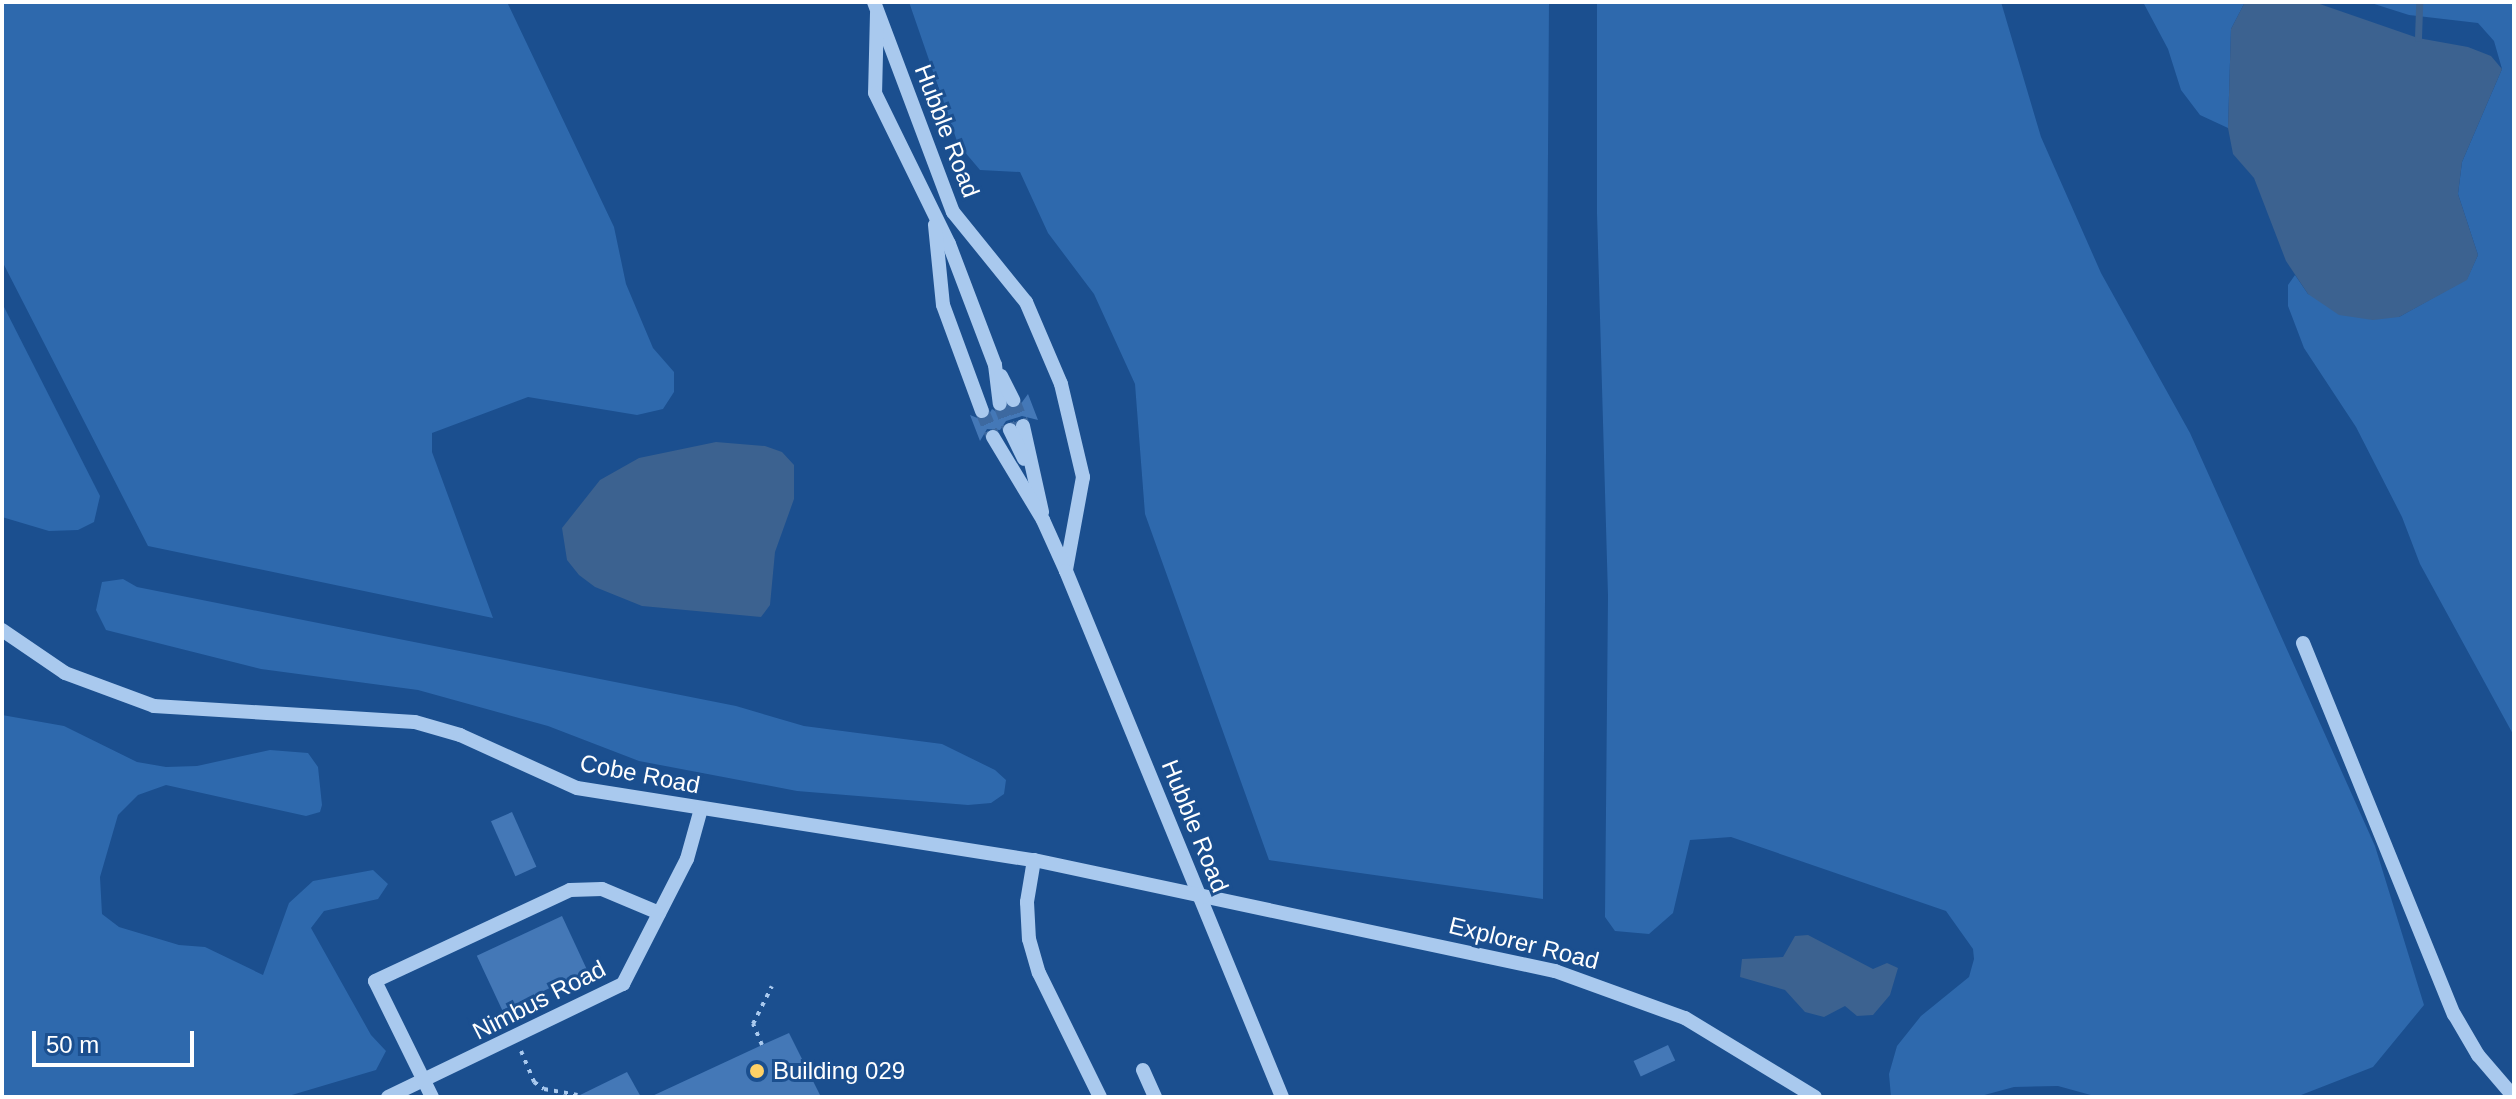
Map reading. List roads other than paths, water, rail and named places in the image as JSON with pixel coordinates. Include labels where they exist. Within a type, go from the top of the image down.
[{"type":"street","name":"Hubble Road","points":[[876,5],[875,93],[933,213],[995,365],[1006,402]]},
{"type":"street","name":"Hubble Road","points":[[876,5],[953,212],[1026,302],[1061,384],[1083,477],[1066,571]]},
{"type":"street","name":"Hubble Road","points":[[933,213],[943,305],[982,411]]},
{"type":"street","name":"Hubble Road","points":[[1017,428],[1037,486],[1043,520]]},
{"type":"street","name":"Hubble Road","points":[[993,437],[1043,520],[1066,571],[1282,1097]]},
{"type":"street","name":"Cobe Road","points":[[2,630],[65,673],[154,706],[415,722],[460,735],[577,788],[1034,860],[1198,894]]},
{"type":"street","points":[[2303,643],[2454,1014],[2478,1055],[2514,1097]]},
{"type":"street","name":"Nimbus Road","points":[[388,1097],[613,990],[634,969],[687,859],[701,809]]},
{"type":"street","points":[[1034,860],[1027,902],[1029,939],[1039,973],[1100,1097]]},
{"type":"street","points":[[432,1097],[375,981],[570,890],[602,889],[659,913]]},
{"type":"street","name":"Explorer Road","points":[[1198,894],[1477,952],[1610,987],[1685,1018],[1815,1097]]},
{"type":"street","points":[[1143,1070],[1155,1097]]},
{"type":"waterway","points":[[2418,38],[2419,2]]},
{"type":"tunnel","points":[[1013,400],[1023,426]]},
{"type":"tunnel","points":[[1000,404],[1010,430]]},
{"type":"tunnel","points":[[982,411],[993,437]]},
{"type":"place","name":"Building 029","points":[[757,1071]]}]
